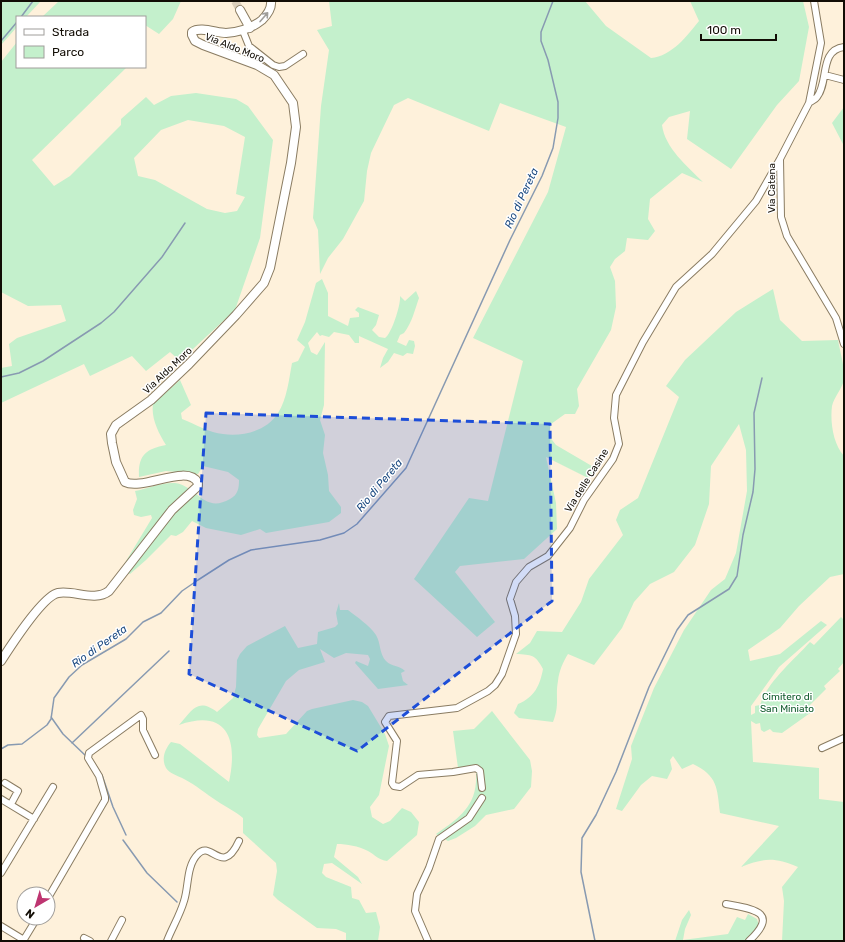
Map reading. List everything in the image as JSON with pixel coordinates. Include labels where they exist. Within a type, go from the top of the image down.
[{"type":"main road","points":[[240,10],[247,29],[266,16],[271,6],[271,1]]},
{"type":"main road","name":"Via Aldo Moro","points":[[1,661],[48,597],[61,593],[101,595],[109,591],[162,522],[198,486],[195,478],[188,476],[176,476],[133,484],[125,482],[116,462],[111,434],[116,425],[151,400],[212,341],[264,283],[270,268],[292,163],[296,127],[294,103],[274,75],[257,65],[203,45],[195,41],[192,35],[192,32],[198,29],[225,33],[247,29]]},
{"type":"street","name":"Via Catena","points":[[814,1],[821,43],[809,103],[780,159],[781,217],[787,236],[836,318],[844,344]]},
{"type":"street","name":"Via Aldo Moro","points":[[247,29],[249,46],[257,54],[279,67],[285,66],[303,54]]},
{"type":"street","points":[[809,103],[817,97],[825,75],[830,54],[838,47],[844,47]]},
{"type":"street","points":[[825,75],[844,80]]},
{"type":"street","name":"Via delle Casine","points":[[482,788],[480,770],[476,768],[453,772],[418,775],[400,787],[394,786],[392,783],[397,741],[385,722],[386,718],[389,716],[457,708],[496,685],[502,674],[516,634],[515,616],[510,600],[516,582],[529,568],[548,556],[570,528],[584,500],[613,459],[619,444],[614,418],[616,395],[643,342],[676,287],[712,254],[756,202],[780,159]]},
{"type":"street","points":[[55,886],[104,800],[105,796],[98,776],[88,758],[89,753],[141,715],[143,719],[143,730],[155,755]]},
{"type":"street","points":[[822,748],[844,738]]},
{"type":"street","points":[[5,783],[18,791],[11,804]]},
{"type":"street","points":[[1,873],[53,787]]},
{"type":"street","points":[[428,941],[415,911],[417,894],[429,868],[439,839],[469,818],[482,798]]},
{"type":"street","points":[[1,799],[34,819]]},
{"type":"street","points":[[167,941],[184,901],[189,873],[198,853],[202,850],[218,856],[229,857],[233,854],[239,841]]},
{"type":"street","points":[[726,904],[755,910],[760,913],[763,919],[762,927],[749,941]]},
{"type":"street","points":[[111,941],[122,920]]},
{"type":"street","points":[[1,926],[24,940],[32,926]]},
{"type":"highlighted area","points":[[206,413],[550,424],[552,601],[357,751],[189,674]]},
{"type":"green space","points":[[1,1],[41,1],[27,16],[16,16],[16,28],[1,45]]},
{"type":"green space","points":[[59,1],[181,1],[173,19],[159,34],[146,26],[146,16],[43,16]]},
{"type":"green space","points":[[329,1],[585,1],[606,26],[651,58],[666,53],[672,49],[684,39],[699,21],[690,1],[803,1],[809,27],[799,81],[777,105],[731,169],[687,139],[690,111],[669,117],[662,125],[667,141],[672,149],[703,182],[682,173],[650,199],[648,219],[655,231],[648,240],[627,238],[625,251],[615,259],[610,267],[615,281],[616,307],[611,330],[577,389],[579,406],[575,414],[565,414],[551,424],[549,436],[556,445],[597,469],[593,477],[586,477],[546,457],[556,503],[557,529],[524,559],[460,566],[455,572],[495,622],[477,637],[414,579],[469,498],[488,501],[523,361],[473,338],[548,192],[566,127],[500,103],[489,131],[408,98],[394,105],[371,153],[367,171],[364,201],[343,239],[328,258],[320,274],[318,230],[313,218],[321,106],[329,50],[317,30],[332,26]]},
{"type":"green space","points":[[16,43],[16,68],[126,68],[32,160],[54,186],[70,176],[121,125],[121,119],[146,97],[154,105],[171,96],[196,93],[236,99],[248,106],[273,140],[260,238],[235,310],[180,361],[170,352],[146,371],[132,356],[90,376],[84,364],[1,403],[1,368],[12,366],[9,344],[17,338],[66,321],[61,305],[28,306],[1,292],[1,62]],"holes":[[[188,120],[224,126],[245,137],[236,194],[245,197],[237,211],[225,213],[207,209],[155,180],[138,176],[134,158],[161,130]]]},
{"type":"green space","points":[[844,107],[844,146],[832,123]]},
{"type":"green space","points":[[322,279],[328,293],[328,316],[348,326],[350,318],[359,317],[359,313],[355,310],[358,307],[379,315],[376,325],[372,330],[379,337],[385,338],[388,335],[398,311],[400,296],[405,301],[416,291],[419,298],[409,325],[404,333],[400,335],[397,342],[406,346],[409,340],[414,341],[415,346],[413,354],[407,353],[403,356],[394,353],[388,362],[380,368],[388,349],[359,336],[359,343],[355,343],[349,335],[334,332],[329,337],[322,335],[320,336],[317,332],[308,343],[311,352],[317,355],[325,342],[324,405],[320,420],[325,435],[323,453],[328,475],[329,491],[341,507],[341,513],[329,522],[266,533],[260,529],[241,535],[206,528],[192,521],[183,532],[176,536],[171,535],[130,574],[120,571],[152,518],[151,515],[141,517],[134,515],[133,510],[137,499],[135,491],[175,483],[183,485],[207,501],[221,503],[235,495],[238,488],[239,480],[228,472],[203,466],[198,474],[166,471],[139,477],[140,464],[144,455],[148,451],[166,445],[156,425],[153,414],[153,404],[180,380],[191,405],[181,413],[182,419],[213,432],[230,435],[238,435],[254,431],[267,424],[278,413],[284,402],[292,363],[298,361],[305,347],[297,340],[305,322],[316,283]]},
{"type":"green space","name":"Cimitero di San Miniato","points":[[773,289],[780,320],[802,341],[838,340],[843,365],[844,380],[832,406],[831,419],[837,445],[844,456],[844,574],[830,577],[799,606],[780,628],[748,650],[750,661],[780,654],[821,621],[827,625],[779,667],[751,706],[751,715],[755,713],[755,706],[760,705],[769,688],[782,672],[810,642],[814,645],[841,617],[844,620],[844,662],[838,669],[840,671],[824,686],[826,689],[809,706],[813,711],[782,733],[773,732],[770,729],[764,732],[761,730],[760,723],[756,724],[751,721],[753,762],[819,768],[819,799],[844,802],[844,941],[782,941],[784,901],[782,887],[798,867],[775,860],[763,860],[741,867],[779,826],[720,813],[717,790],[712,778],[693,764],[682,769],[673,756],[670,760],[672,769],[667,779],[652,776],[641,785],[622,811],[616,809],[632,759],[631,746],[654,688],[684,630],[711,590],[725,579],[736,553],[747,491],[746,450],[739,424],[711,466],[709,504],[695,545],[674,572],[650,584],[634,602],[622,628],[594,665],[568,654],[559,674],[557,705],[553,722],[519,718],[514,713],[518,704],[529,698],[536,690],[543,669],[538,660],[532,656],[516,654],[530,643],[537,631],[562,632],[581,602],[589,579],[623,535],[616,520],[620,510],[638,498],[679,397],[666,386],[685,360],[736,312]]},
{"type":"green space","points":[[339,603],[340,610],[348,610],[363,621],[373,631],[378,638],[384,658],[388,663],[405,671],[401,673],[403,681],[408,685],[378,689],[355,663],[356,661],[368,666],[370,659],[368,655],[346,653],[334,658],[320,649],[325,662],[299,670],[286,681],[258,729],[257,735],[259,738],[286,734],[307,711],[353,700],[362,702],[368,706],[385,734],[389,746],[379,795],[370,807],[372,817],[383,824],[390,821],[402,808],[411,812],[419,822],[417,835],[387,861],[360,848],[337,844],[334,857],[358,877],[362,884],[332,863],[324,864],[322,873],[326,877],[351,887],[352,898],[359,900],[366,913],[376,912],[380,927],[378,941],[346,941],[346,933],[336,929],[317,928],[278,900],[273,895],[277,871],[276,863],[243,833],[243,818],[193,784],[169,771],[166,768],[164,761],[165,751],[171,742],[180,744],[229,782],[232,753],[230,741],[226,731],[219,724],[209,721],[196,721],[179,725],[195,708],[204,706],[217,712],[233,698],[236,687],[237,660],[247,646],[285,626],[298,648],[317,644],[318,632],[335,627],[338,624],[336,613]]},
{"type":"green space","points":[[492,711],[530,760],[532,771],[531,787],[514,809],[486,815],[475,826],[456,838],[448,841],[436,834],[453,822],[466,809],[471,802],[476,783],[476,772],[458,768],[453,731],[474,729]]},
{"type":"green space","points":[[689,910],[691,915],[685,929],[683,940],[728,934],[737,917],[745,920],[748,914],[757,919],[759,926],[746,941],[675,941],[682,920]]},
{"type":"waterway","points":[[22,16],[33,1]]},
{"type":"waterway","name":"Rio di Pereta","points":[[1,749],[8,745],[22,744],[47,725],[51,719],[54,698],[69,677],[82,665],[126,639],[143,622],[161,613],[182,591],[229,560],[251,550],[320,540],[344,533],[357,524],[406,468],[510,240],[542,176],[553,148],[558,118],[558,102],[548,60],[541,41],[541,32],[553,1]]},
{"type":"waterway","points":[[1,41],[16,23]]},
{"type":"waterway","points":[[1,377],[19,373],[43,361],[101,323],[114,312],[162,257],[185,223]]},
{"type":"waterway","points":[[595,941],[581,872],[582,838],[596,815],[616,772],[649,687],[677,630],[688,615],[729,589],[737,576],[743,535],[753,492],[755,469],[754,413],[762,378]]},
{"type":"waterway","points":[[72,743],[169,651]]},
{"type":"waterway","points":[[51,717],[63,734],[87,757]]},
{"type":"waterway","points":[[94,763],[100,772]]},
{"type":"waterway","points":[[102,775],[113,807],[126,835]]},
{"type":"waterway","points":[[123,840],[147,873],[177,902]]},
{"type":"tunnel","points":[[235,1],[240,10]]}]
